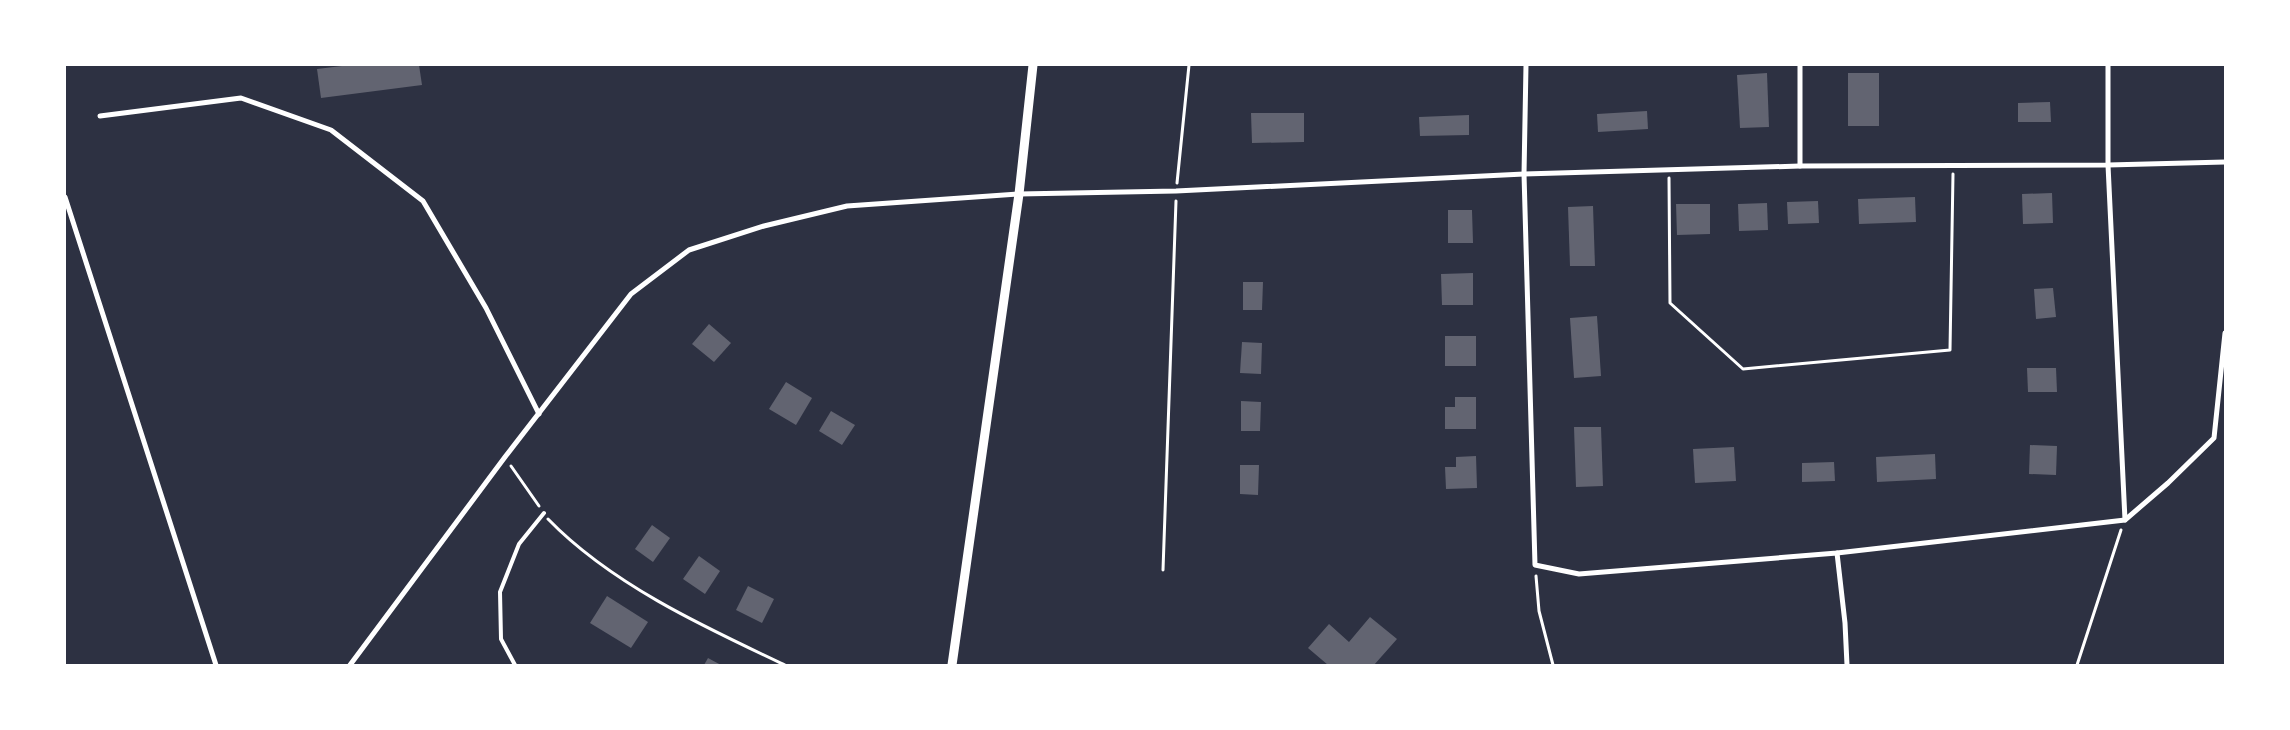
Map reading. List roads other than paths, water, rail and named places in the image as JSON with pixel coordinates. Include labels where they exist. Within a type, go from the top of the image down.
[{"type":"street","points":[[952,665],[1019,194],[1033,65]]},
{"type":"street","points":[[1526,65],[1524,174],[1535,565],[1579,574],[1837,553],[2125,520],[2168,483],[2214,438],[2225,333]]},
{"type":"street","points":[[1800,65],[1800,166]]},
{"type":"street","points":[[2108,65],[2108,166],[2125,520]]},
{"type":"street","points":[[100,116],[241,98],[331,130],[423,201],[486,308],[539,414]]},
{"type":"street","points":[[350,665],[505,457],[631,294],[689,250],[764,226],[847,206],[1019,194],[1176,191],[1524,174],[1800,166],[2108,166],[2225,162]]},
{"type":"street","points":[[65,196],[216,665]]},
{"type":"street","points":[[1837,553],[1845,623],[1847,665]]},
{"type":"lane","points":[[515,665],[500,639],[500,592],[519,544],[544,513]]}]
